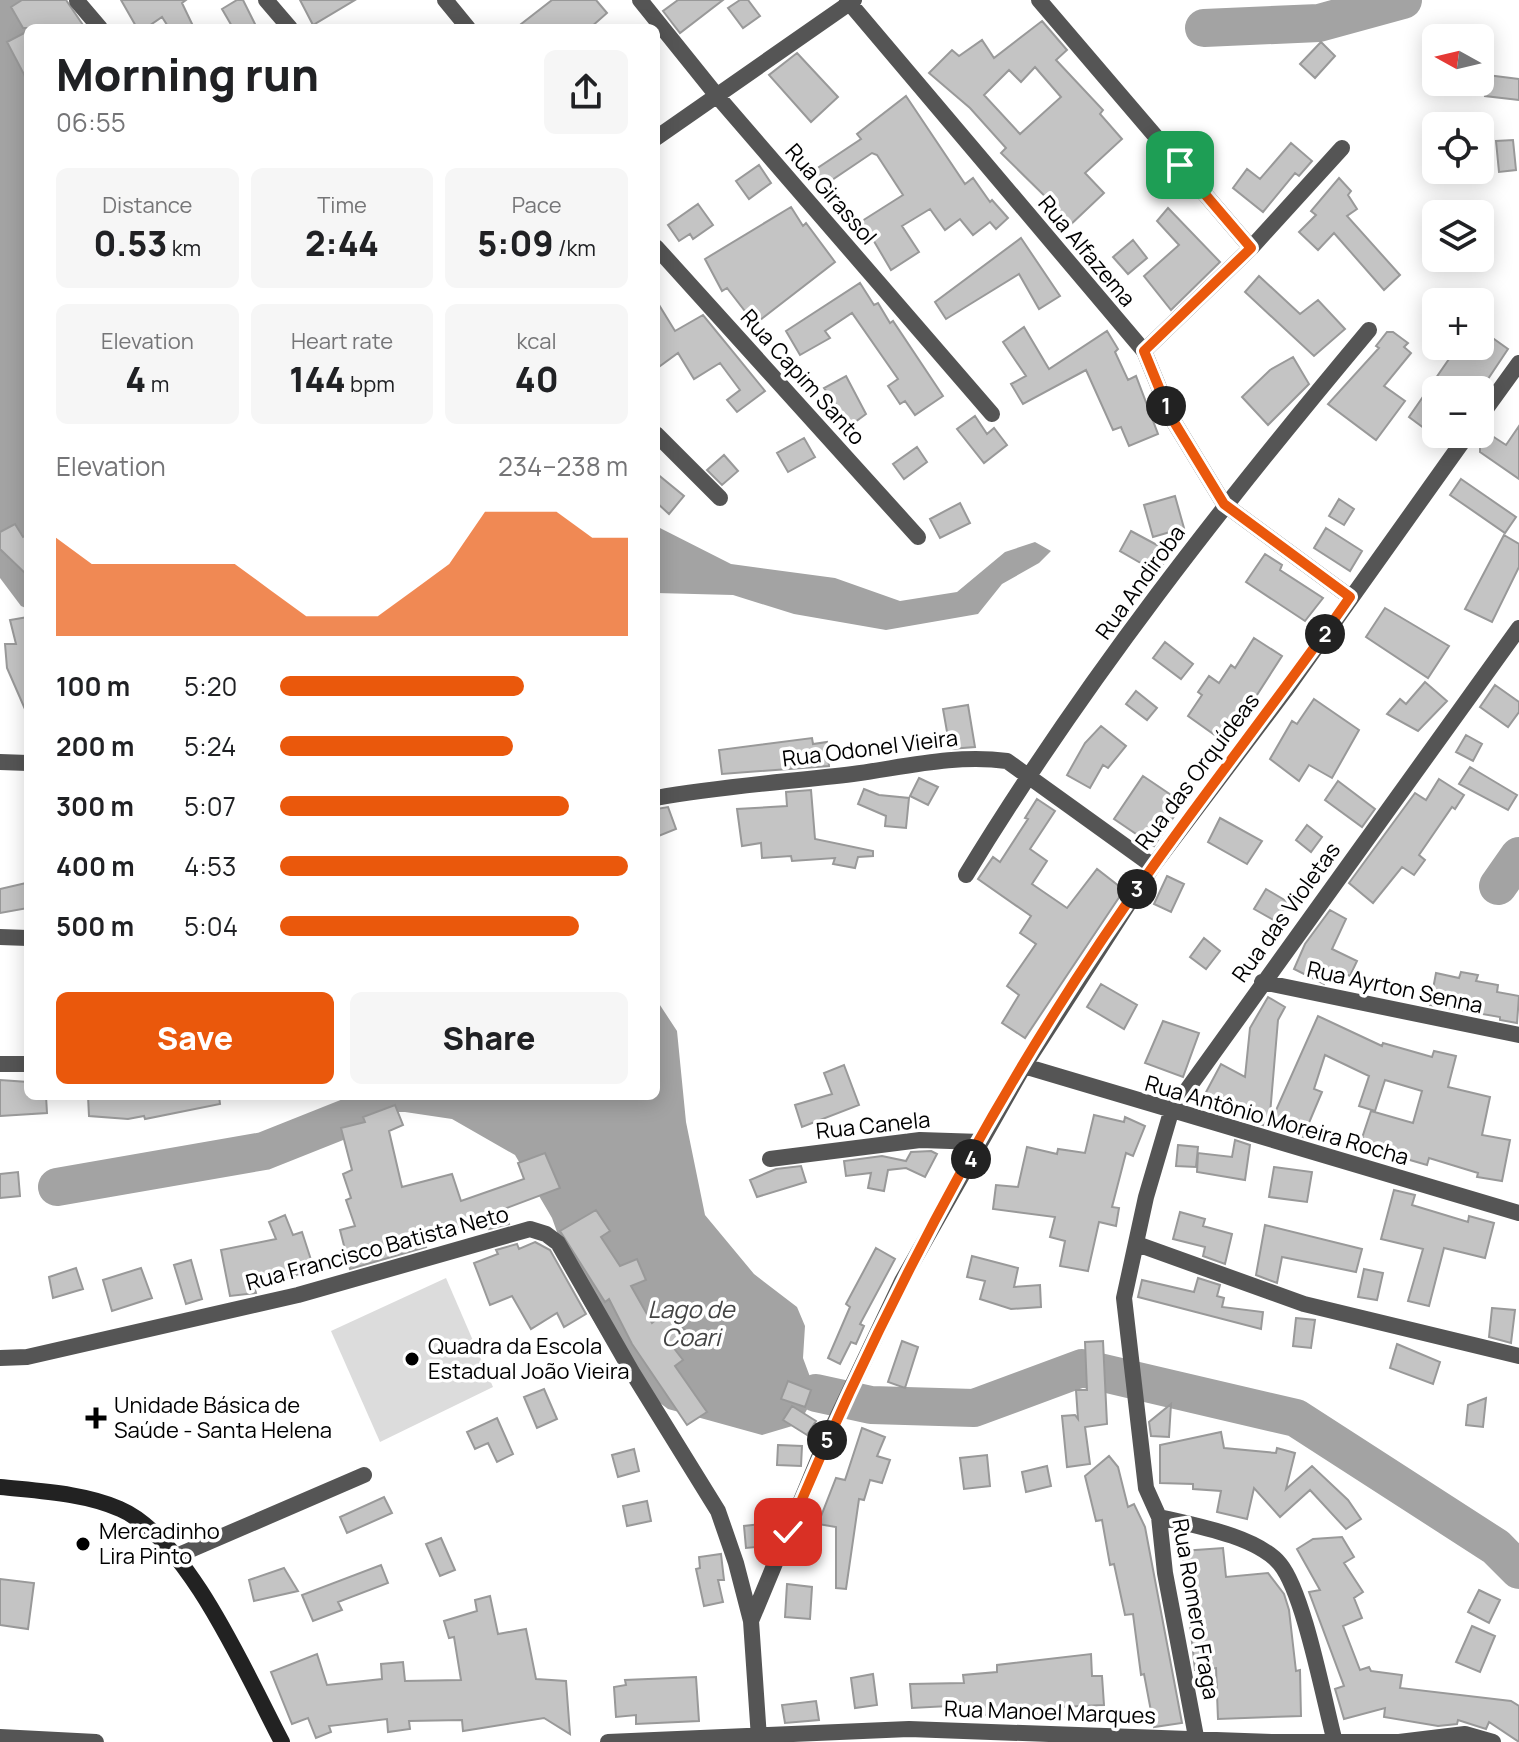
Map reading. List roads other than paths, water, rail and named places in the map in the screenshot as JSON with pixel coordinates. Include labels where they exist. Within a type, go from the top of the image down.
[{"type":"main road","points":[[0,1487],[106,1503],[142,1523],[174,1557],[207,1603],[282,1742]]},
{"type":"street","points":[[266,0],[287,24]]},
{"type":"street","points":[[445,0],[465,24]]},
{"type":"street","name":"Rua Girassol","points":[[640,0],[659,24]]},
{"type":"street","points":[[1039,0],[1251,248]]},
{"type":"street","points":[[77,1],[97,24]]},
{"type":"street","points":[[660,135],[850,1]]},
{"type":"street","name":"Rua Alfazema","points":[[850,1],[1144,351],[1171,417],[1224,504],[1350,597]]},
{"type":"street","name":"Rua Girassol","points":[[660,25],[718,97],[992,414]]},
{"type":"street","points":[[1144,351],[1251,248],[1342,148]]},
{"type":"street","name":"Rua Capim Santo","points":[[660,251],[918,537]]},
{"type":"street","name":"Rua Andiroba","points":[[966,875],[1025,777],[1224,504],[1369,330]]},
{"type":"street","points":[[1494,398],[1519,363]]},
{"type":"street","points":[[660,438],[720,498]]},
{"type":"street","name":"Rua das Orquídeas","points":[[751,1621],[825,1443],[902,1281],[1024,1066],[1153,866],[1285,691],[1458,448]]},
{"type":"street","name":"Rua das Violetas","points":[[1124,1298],[1146,1197],[1171,1112],[1519,628]]},
{"type":"street","name":"Rua Odonel Vieira","points":[[660,797],[713,787],[852,774],[951,759],[1007,761],[1025,777],[1153,866]]},
{"type":"street","points":[[0,762],[24,763]]},
{"type":"street","points":[[0,937],[24,938]]},
{"type":"street","name":"Rua Ayrton Senna","points":[[1262,982],[1519,1035]]},
{"type":"street","points":[[0,1064],[24,1064]]},
{"type":"street","name":"Rua Antônio Moreira Rocha","points":[[1024,1066],[1519,1213]]},
{"type":"street","name":"Rua Canela","points":[[770,1159],[920,1140],[981,1142]]},
{"type":"street","name":"Rua Francisco Batista Neto","points":[[0,1358],[27,1357],[298,1295],[530,1229],[546,1234],[558,1243],[718,1511],[751,1621],[759,1738]]},
{"type":"street","points":[[1137,1244],[1304,1304],[1519,1356]]},
{"type":"street","name":"Rua Romero Fraga","points":[[1124,1298],[1146,1488],[1159,1517],[1165,1573],[1196,1740]]},
{"type":"street","points":[[174,1557],[364,1475]]},
{"type":"street","points":[[1159,1517],[1233,1537],[1263,1550],[1280,1564],[1303,1623],[1335,1742]]},
{"type":"street","name":"Rua Manoel Marques","points":[[608,1742],[759,1738],[909,1729],[1335,1742],[1399,1742],[1465,1734],[1491,1741]]},
{"type":"street","points":[[0,1737],[96,1742]]},
{"type":"water","points":[[0,0],[61,0],[33,24],[24,24],[24,607],[0,578]]},
{"type":"water","points":[[660,528],[731,564],[835,578],[900,601],[957,592],[1005,552],[1035,542],[1051,551],[1039,563],[1002,584],[978,614],[886,630],[794,614],[733,595],[660,593]]},
{"type":"water","name":"Lago de Coari","points":[[660,1005],[677,1031],[686,1122],[705,1215],[754,1274],[797,1307],[805,1326],[803,1358],[816,1393],[799,1424],[762,1435],[668,1409],[628,1379],[581,1299],[552,1218],[515,1155],[452,1119],[405,1112],[362,1112],[367,1100],[660,1100]]},
{"type":"waterway","points":[[1204,28],[1319,23],[1403,0]]},
{"type":"waterway","points":[[1498,886],[1519,856]]},
{"type":"waterway","points":[[57,1187],[264,1151],[362,1112]]},
{"type":"waterway","points":[[816,1393],[871,1405],[974,1408],[1082,1368],[1296,1418],[1496,1547],[1519,1570]]},
{"type":"place","name":"Quadra da Escola Estadual João Vieira","points":[[412,1359]]},
{"type":"place","name":"Unidade Básica de Saúde - Santa Helena","points":[[96,1418]]},
{"type":"place","name":"Mercadinho Lira Pinto","points":[[83,1544]]}]
